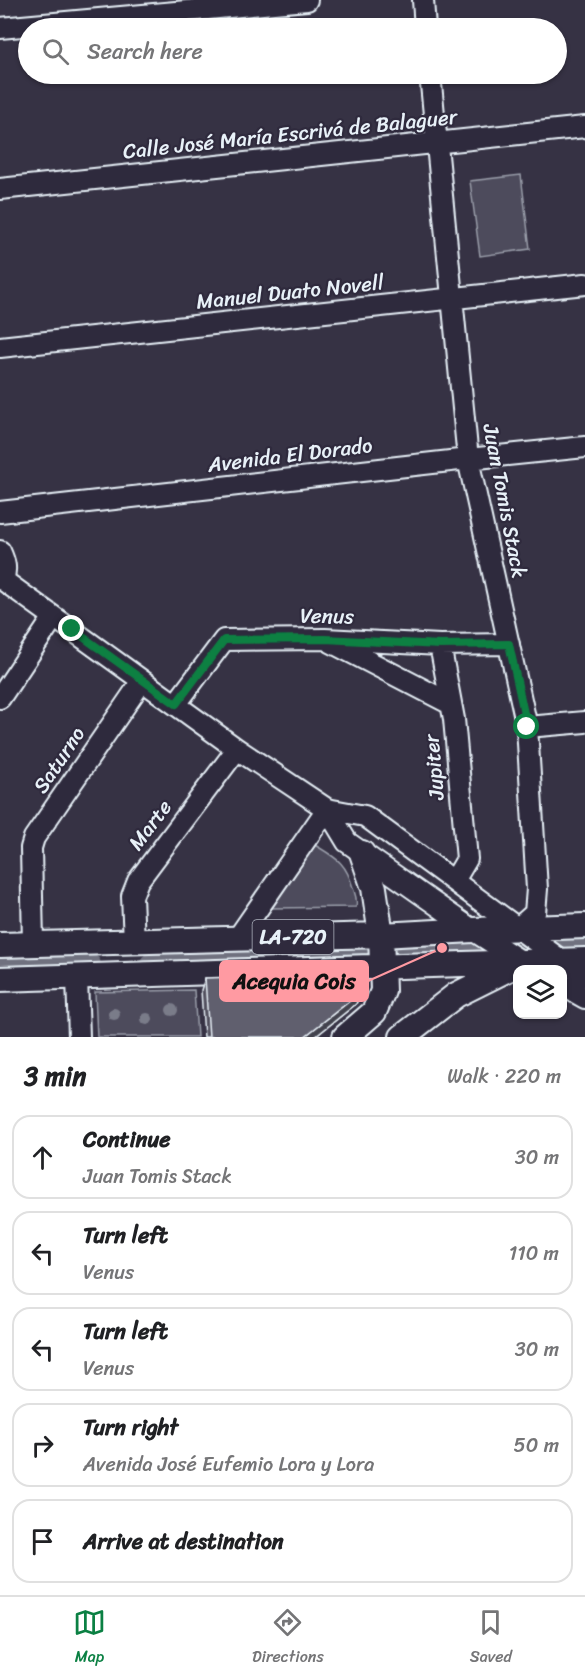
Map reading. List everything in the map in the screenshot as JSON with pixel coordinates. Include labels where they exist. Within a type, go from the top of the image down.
[{"type":"main road","points":[[345,1037],[374,1012],[383,991],[381,936],[374,888],[362,852]]},
{"type":"main road","name":"LA-720","points":[[0,945],[381,936],[585,926]]},
{"type":"main road","name":"LA-720","points":[[0,979],[382,966],[527,964],[585,960]]},
{"type":"main road","points":[[402,1037],[456,995],[527,964]]},
{"type":"street","points":[[110,18],[307,0]]},
{"type":"street","points":[[423,0],[424,18]]},
{"type":"street","points":[[0,28],[18,26]]},
{"type":"street","name":"Juan Tomis Stack","points":[[431,84],[468,459],[527,727],[537,889],[535,913],[519,928]]},
{"type":"street","name":"Calle José María Escrivá de Balaguer","points":[[0,189],[585,127]]},
{"type":"street","name":"Manuel Duato Novell","points":[[0,347],[585,284]]},
{"type":"street","name":"Avenida El Dorado","points":[[0,512],[585,447]]},
{"type":"street","points":[[0,551],[6,571],[2,579],[142,681],[327,809],[365,816],[585,976]]},
{"type":"street","points":[[0,698],[54,616]]},
{"type":"street","points":[[325,639],[451,704]]},
{"type":"street","name":"Venus","points":[[176,704],[224,640],[325,639],[440,645],[509,644]]},
{"type":"street","name":"Jupiter","points":[[440,645],[454,719],[467,859],[454,881]]},
{"type":"street","name":"Saturno","points":[[33,944],[31,848],[34,838],[142,681]]},
{"type":"street","points":[[527,727],[585,722]]},
{"type":"street","name":"Marte","points":[[134,942],[132,896],[138,881],[237,748]]},
{"type":"street","points":[[327,809],[347,842],[527,964]]},
{"type":"street","points":[[237,939],[327,809]]},
{"type":"street","points":[[77,977],[79,1037]]},
{"type":"street","points":[[567,988],[585,998]]},
{"type":"shaded area","points":[[521,175],[530,249],[480,256],[470,181]]},
{"type":"shaded area","points":[[315,845],[334,857],[347,872],[357,902],[356,907],[271,908]]},
{"type":"shaded area","points":[[194,990],[197,1037],[97,1037],[95,992]]},
{"type":"building","points":[[350,973],[362,980],[361,992],[304,1037],[209,1037],[205,978]]},
{"type":"waterway","points":[[149,963],[442,948],[585,944]]},
{"type":"waterway","points":[[0,966],[92,964]]},
{"type":"place","name":"Acequia Cois","points":[[442,948]]},
{"type":"route","points":[[72,629],[176,704],[224,640],[325,639],[440,645],[509,644],[527,727]]}]
